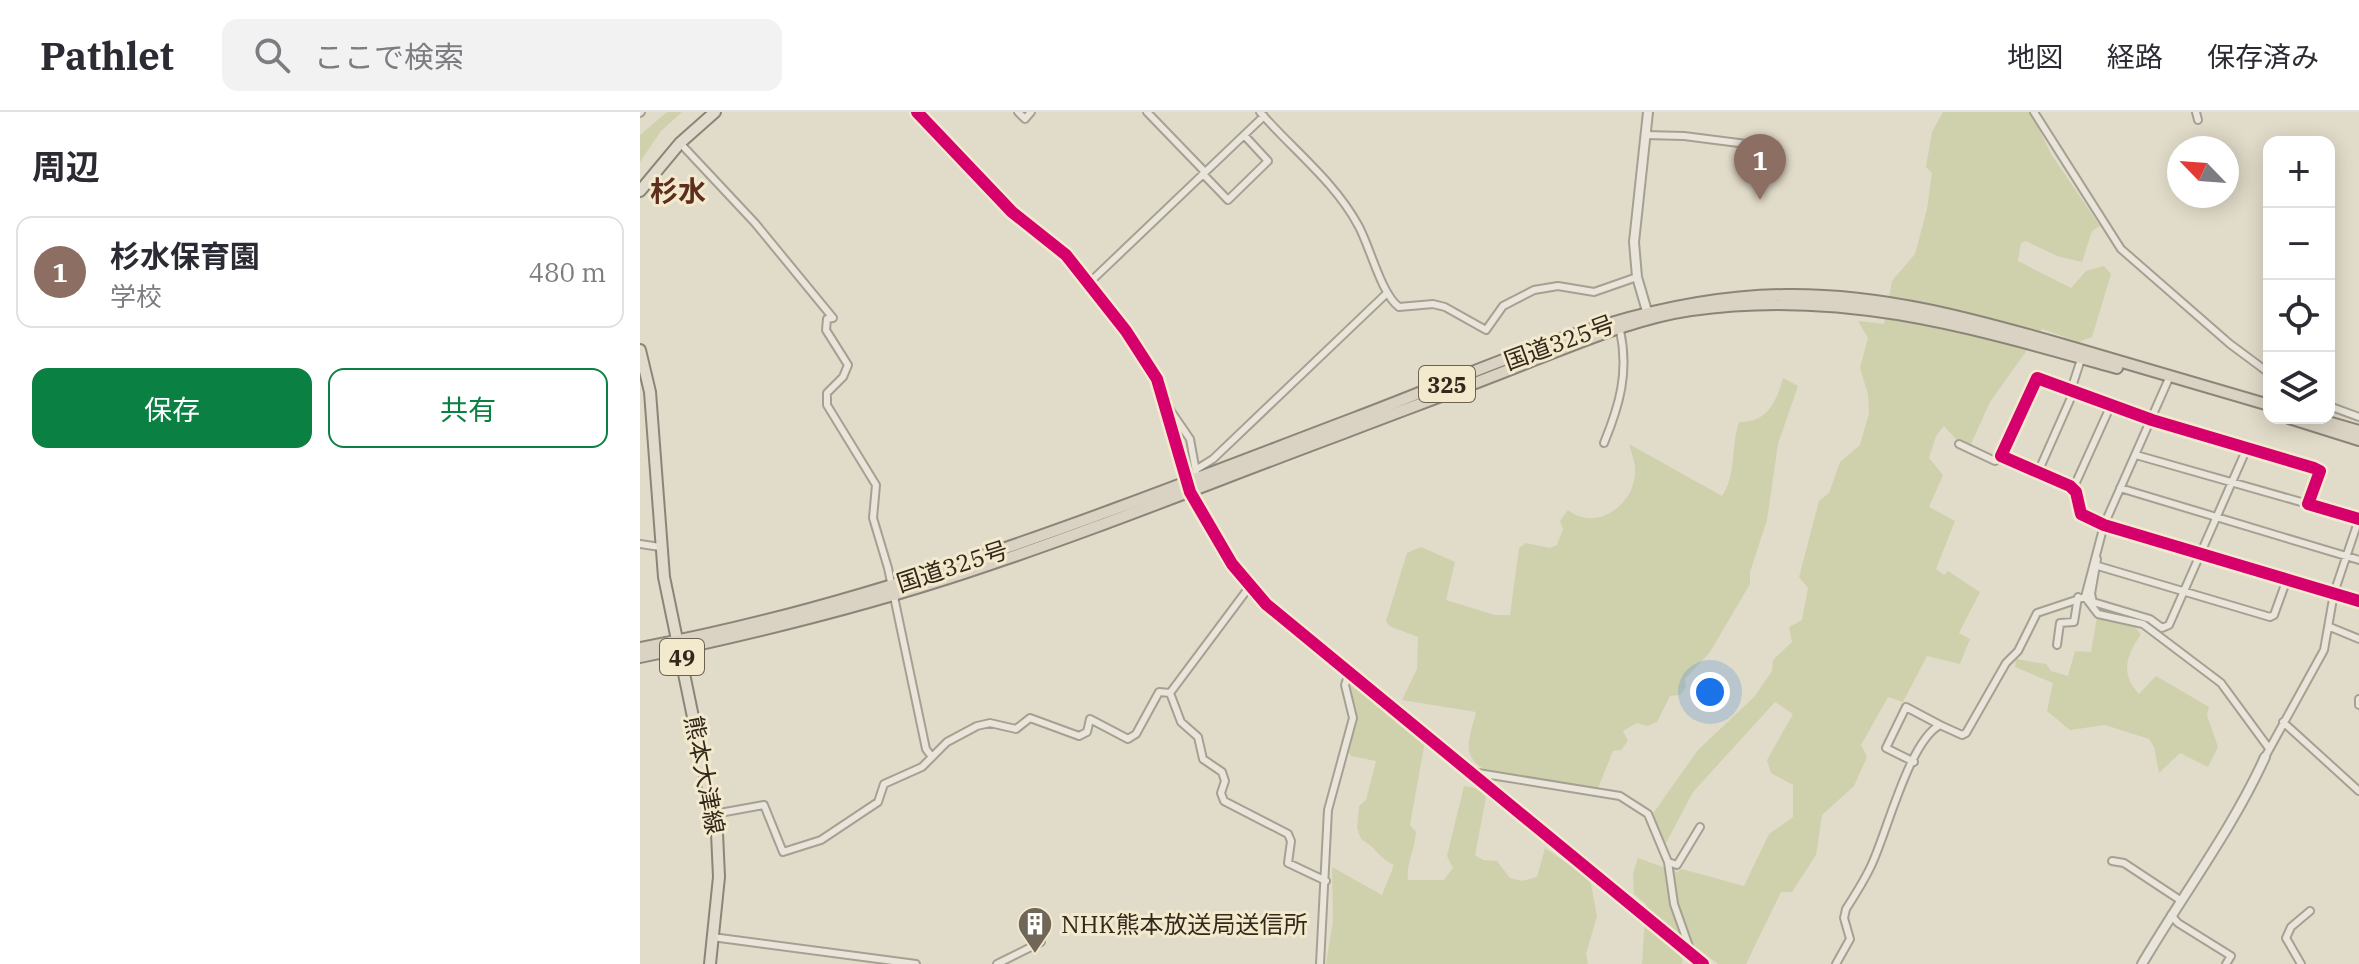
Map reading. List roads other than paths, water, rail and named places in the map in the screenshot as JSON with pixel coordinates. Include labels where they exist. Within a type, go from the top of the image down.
[{"type":"highway","name":"国道325号","points":[[890,590],[967,564],[1191,476],[1590,328],[1698,300],[1786,295],[1873,299],[1994,325],[2083,354],[2263,403]]},
{"type":"highway","name":"国道325号","points":[[640,657],[890,590],[970,572],[1620,330],[1648,315]]},
{"type":"highway","name":"国道325号","points":[[2169,379],[2263,410]]},
{"type":"highway","points":[[2308,424],[2359,440]]},
{"type":"highway","points":[[2335,424],[2359,431]]},
{"type":"highway","name":"国道325号","points":[[640,648],[680,645]]},
{"type":"main road","points":[[640,191],[680,143],[715,112]]},
{"type":"main road","name":"熊本大津線","points":[[640,350],[650,392],[660,547],[714,814],[720,861],[710,964]]},
{"type":"street","points":[[917,112],[1012,212],[1066,255],[1089,283],[1148,363],[1191,476]]},
{"type":"street","points":[[1018,112],[1025,119],[1031,112]]},
{"type":"street","points":[[1147,112],[1228,200],[1268,161],[1244,135]]},
{"type":"street","points":[[1648,112],[1635,229],[1637,277],[1648,315]]},
{"type":"street","points":[[2034,112],[2121,249],[2230,344],[2263,369]]},
{"type":"street","points":[[2196,112],[2198,120]]},
{"type":"street","points":[[1089,283],[1244,135],[1262,114],[1346,205],[1372,254],[1386,294],[1399,307],[1433,304],[1445,307],[1486,330],[1503,306],[1534,290],[1558,286],[1594,292],[1637,277]]},
{"type":"street","points":[[1645,135],[1684,136],[1770,147]]},
{"type":"street","points":[[680,143],[755,223],[833,318],[827,319],[826,330],[848,365],[843,377],[827,393],[827,405],[876,485],[873,518],[926,749],[932,757]]},
{"type":"street","points":[[1191,476],[1213,459],[1386,294]]},
{"type":"street","points":[[1604,443],[1621,401],[1625,354],[1620,330]]},
{"type":"street","points":[[2039,470],[2073,391],[2083,354]]},
{"type":"street","points":[[1989,468],[1998,458],[2037,378],[2152,420],[2320,471],[2308,504]]},
{"type":"street","points":[[2057,645],[2060,623],[2074,622],[2104,525],[2169,379]]},
{"type":"street","points":[[1166,404],[1190,439],[1190,492],[1225,553],[1266,604],[1703,964]]},
{"type":"street","points":[[2111,405],[2073,489],[2081,514],[2104,525],[2359,601]]},
{"type":"street","points":[[2335,408],[2359,417]]},
{"type":"street","points":[[1959,444],[2039,470],[2073,489]]},
{"type":"street","points":[[2096,554],[2098,566],[2091,594],[2093,602],[2150,619],[2162,628],[2173,620],[2247,448]]},
{"type":"street","points":[[2136,455],[2359,520],[2334,593],[2330,627],[2310,681],[2268,747],[2238,811],[2142,964]]},
{"type":"street","points":[[2120,488],[2359,560]]},
{"type":"street","points":[[640,544],[660,547]]},
{"type":"street","points":[[2098,566],[2270,617],[2287,579]]},
{"type":"street","points":[[1170,693],[1250,586]]},
{"type":"street","points":[[1914,762],[1886,748],[1906,707],[1962,735],[1966,733],[2006,663],[2018,651],[2037,613],[2081,597]]},
{"type":"street","points":[[2081,597],[2098,614],[2143,624],[2221,683],[2268,747]]},
{"type":"street","points":[[2330,627],[2359,639]]},
{"type":"street","points":[[1320,964],[1328,810],[1353,718],[1345,685],[1349,673]]},
{"type":"street","points":[[714,814],[764,805],[783,852],[821,840],[878,802],[884,784],[922,767],[947,742],[977,726],[990,723],[1016,729],[1030,718],[1079,736],[1087,732],[1090,719],[1128,739],[1136,734],[1159,692],[1170,693]]},
{"type":"street","points":[[1170,693],[1181,722],[1198,737],[1203,759],[1222,772],[1225,781],[1221,793],[1224,801],[1288,834],[1291,841],[1288,863],[1326,881]]},
{"type":"street","points":[[2283,722],[2359,791]]},
{"type":"street","points":[[1836,964],[1850,939],[1844,918],[1846,909],[1873,863],[1901,786],[1929,734],[1940,725]]},
{"type":"street","points":[[1472,772],[1620,796],[1648,814],[1668,862],[1674,904],[1692,955]]},
{"type":"street","points":[[1668,862],[1677,865],[1700,827]]},
{"type":"street","points":[[2112,861],[2124,863],[2180,900]]},
{"type":"street","points":[[2301,964],[2286,938],[2291,927],[2310,911]]},
{"type":"street","points":[[2171,915],[2178,923],[2231,956],[2226,964]]},
{"type":"street","points":[[712,937],[916,964]]},
{"type":"street","points":[[997,964],[1041,942]]},
{"type":"place","name":"杉水保育園","points":[[1760,200]]},
{"type":"place","name":"NHK熊本放送局送信所","points":[[1035,955]]},
{"type":"district","name":"杉水","points":[[678,190]]}]
